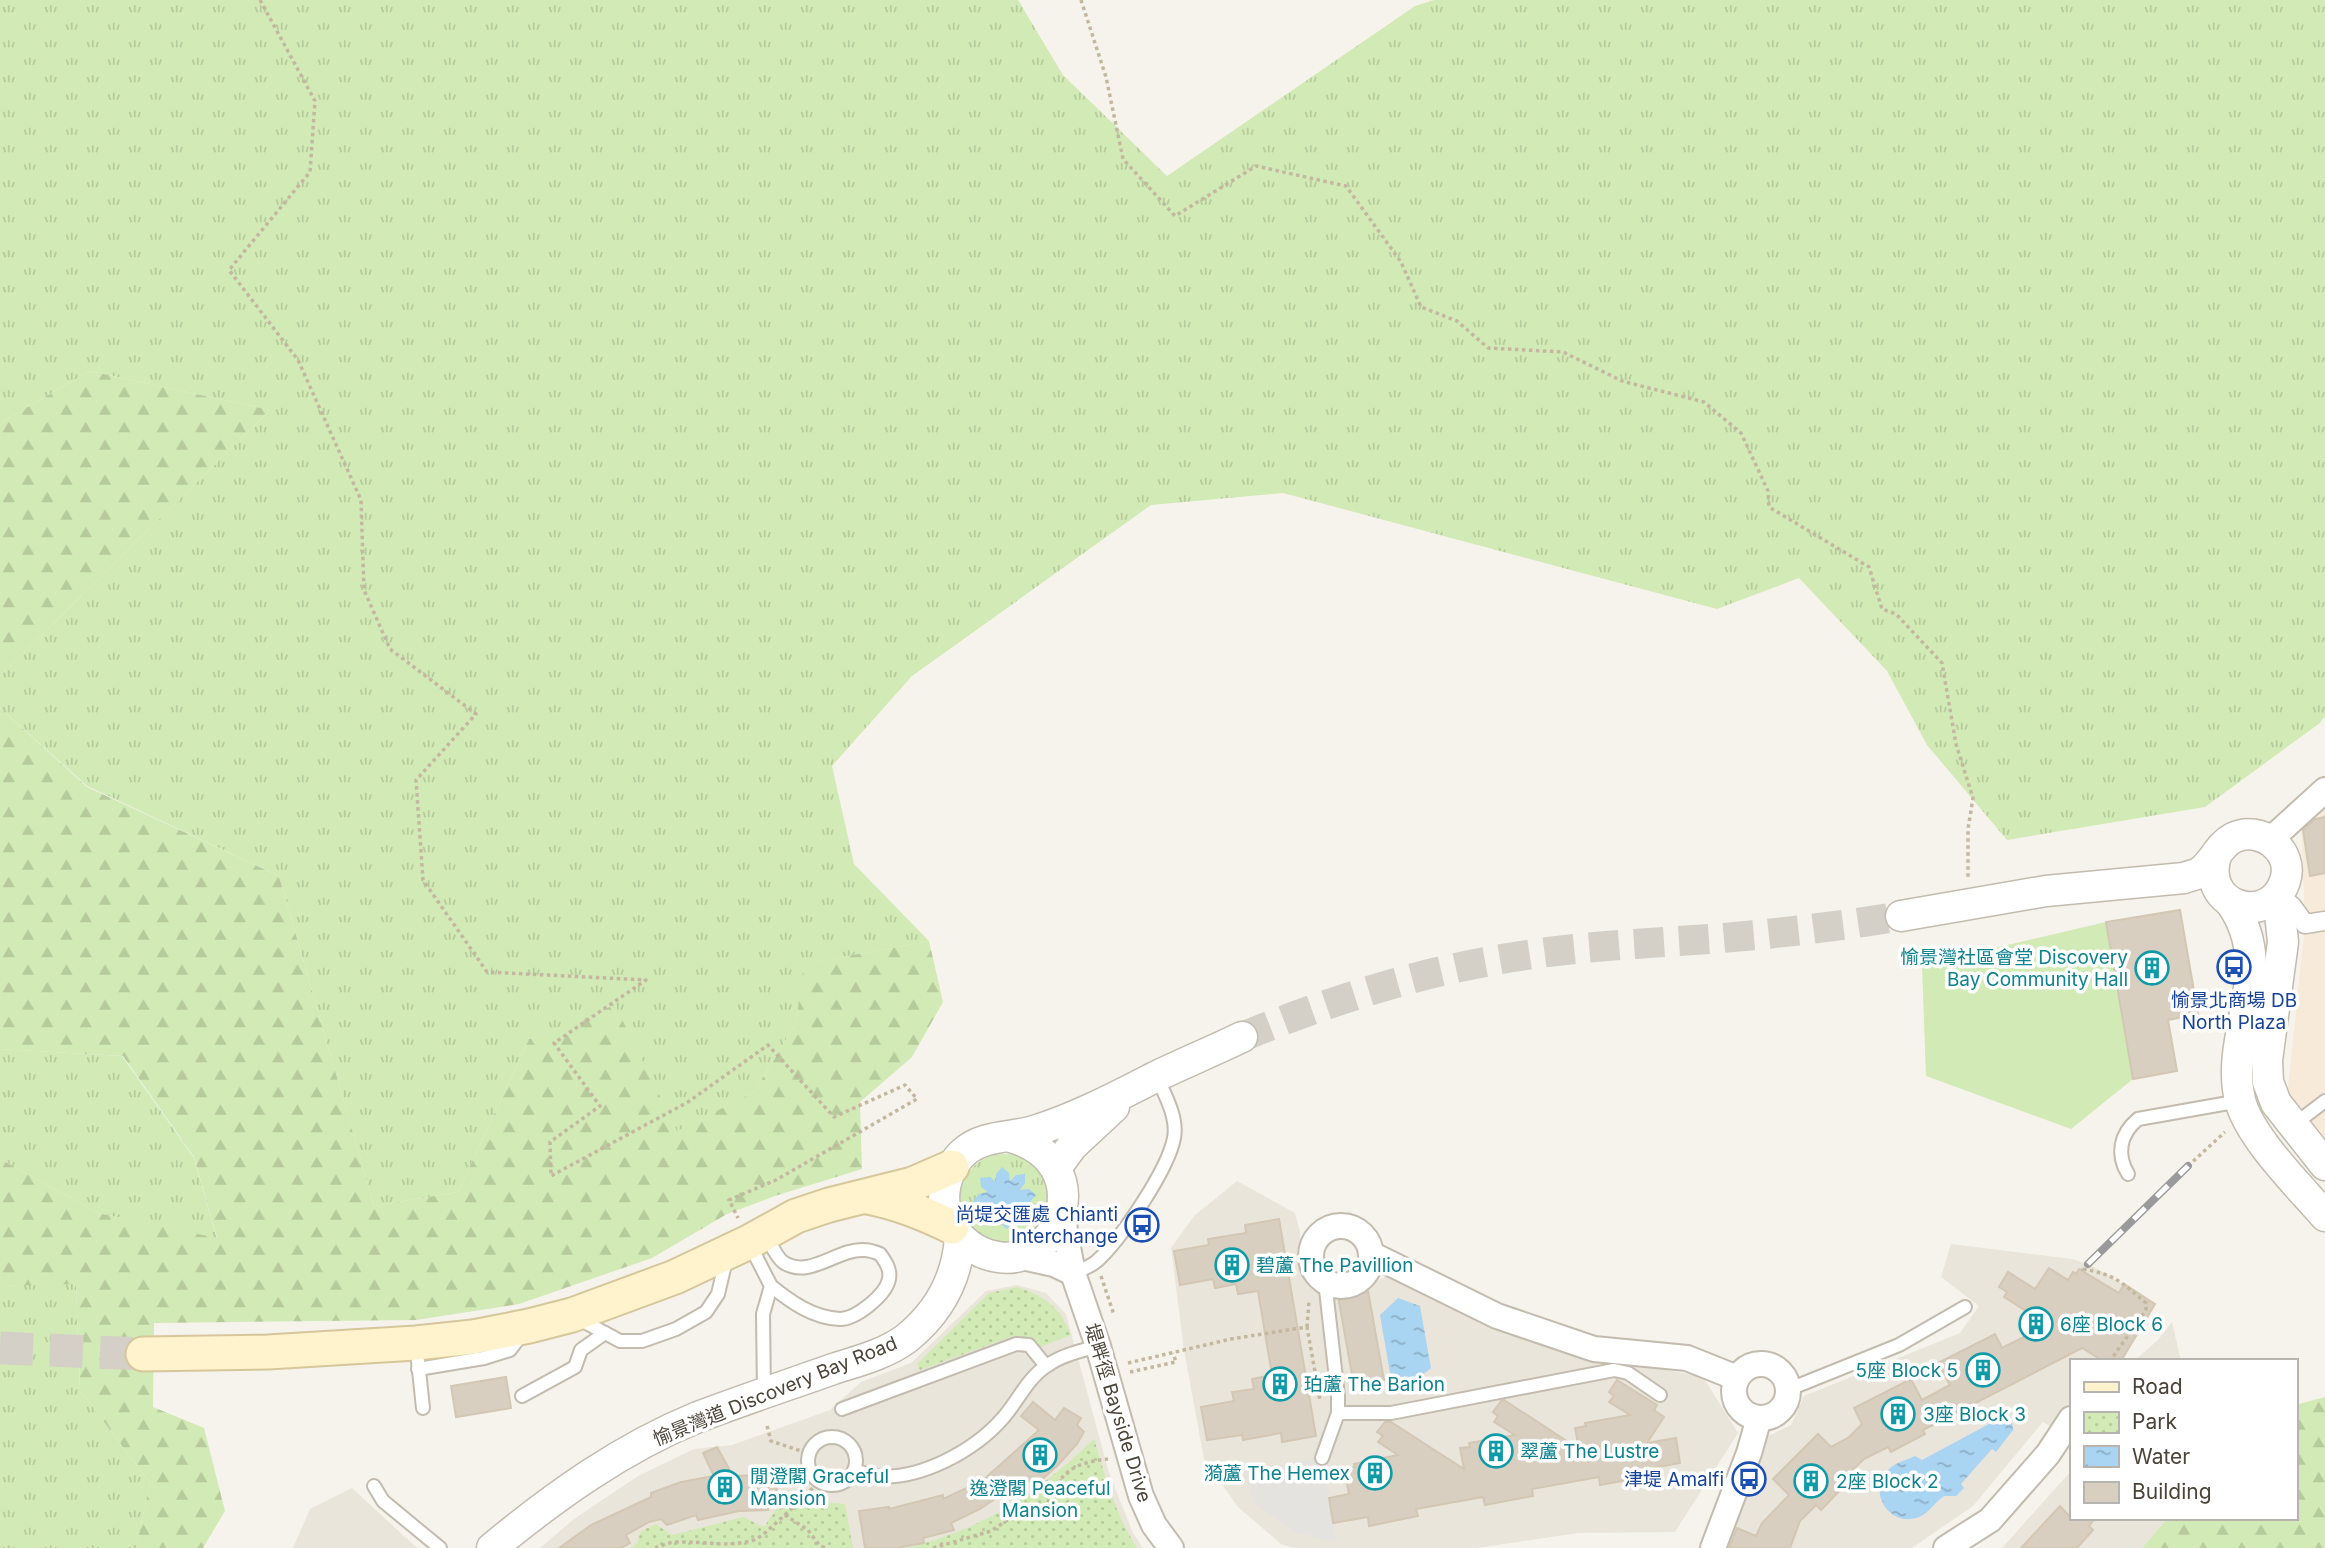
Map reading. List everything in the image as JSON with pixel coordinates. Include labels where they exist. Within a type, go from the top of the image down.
[{"type":"main road","points":[[143,1354],[268,1352],[417,1356],[473,1337],[572,1315],[675,1277],[807,1212],[913,1184],[952,1167]]},
{"type":"main road","points":[[866,1197],[895,1202],[923,1212],[956,1232]]},
{"type":"street","points":[[2270,840],[2325,790]]},
{"type":"street","points":[[1901,916],[2092,885],[2184,878],[2200,872],[2232,839],[2244,834],[2258,835],[2270,840],[2280,850],[2286,862],[2286,876],[2278,895],[2268,903],[2256,907],[2243,907],[2224,895],[2184,878]]},
{"type":"street","points":[[2217,853],[2213,871],[2224,895],[2243,920],[2249,937],[2251,968],[2239,1059],[2243,1107],[2264,1145],[2325,1216]]},
{"type":"street","points":[[2278,895],[2292,906],[2305,924],[2325,921]]},
{"type":"street","points":[[2243,1107],[2256,1093],[2265,1076],[2282,956],[2278,895]]},
{"type":"street","points":[[1012,1138],[1072,1117],[1242,1037]]},
{"type":"street","points":[[2267,1060],[2270,1092],[2325,1165]]},
{"type":"street","points":[[1056,1168],[1091,1127],[1157,1077]]},
{"type":"street","points":[[2297,1129],[2285,1152],[2290,1169],[2301,1189]]},
{"type":"street","points":[[1009,1257],[1034,1249],[1045,1241],[1057,1225],[1063,1206],[1063,1185],[1056,1168],[1044,1152],[1029,1142],[994,1138],[977,1143],[963,1153],[952,1167],[945,1183],[944,1200],[956,1232],[984,1254],[1054,1264],[1073,1273]]},
{"type":"street","name":"堤畔徑 Bayside Drive","points":[[1063,1206],[1073,1273],[1098,1346],[1141,1496],[1154,1525],[1171,1548]]},
{"type":"street","points":[[1348,1226],[1357,1230],[1370,1244],[1367,1272],[1360,1279],[1343,1286],[1325,1281],[1314,1268],[1312,1251],[1321,1234],[1329,1228],[1348,1226]]},
{"type":"street","name":"愉景灣道 Discovery Bay Road","points":[[492,1548],[576,1483],[638,1446],[696,1418],[875,1354],[905,1339],[930,1317],[945,1295],[956,1265],[956,1232]]},
{"type":"street","points":[[1371,1254],[1497,1316],[1581,1345],[1594,1349],[1687,1358],[1737,1378]]},
{"type":"street","name":"愉景灣道 Discovery Bay Road","points":[[945,1295],[962,1280],[1009,1257]]},
{"type":"street","points":[[1766,1365],[1781,1373],[1787,1390],[1786,1399],[1776,1413],[1759,1418],[1750,1416],[1737,1404],[1734,1387],[1737,1378],[1749,1367],[1766,1365]]},
{"type":"street","points":[[1713,1548],[1749,1453],[1759,1418]]},
{"type":"street","points":[[1946,1548],[1990,1520],[2048,1454],[2070,1421]]},
{"type":"lane","points":[[1073,1273],[1097,1261],[1124,1228],[1152,1187],[1170,1152],[1175,1136],[1173,1117],[1157,1077]]},
{"type":"lane","points":[[2297,1129],[2304,1117],[2325,1101]]},
{"type":"lane","points":[[2128,1174],[2122,1165],[2121,1146],[2127,1129],[2138,1119],[2243,1107]]},
{"type":"lane","points":[[747,1243],[800,1268],[824,1263],[863,1249],[880,1254],[888,1265],[889,1280],[879,1296],[863,1310],[842,1319],[818,1315],[792,1303],[771,1286],[747,1243]]},
{"type":"lane","points":[[572,1315],[620,1341],[642,1341],[676,1329],[706,1312],[747,1243]]},
{"type":"lane","points":[[1322,1458],[1338,1413],[1325,1281]]},
{"type":"lane","points":[[764,1393],[763,1314],[771,1286]]},
{"type":"lane","points":[[1787,1390],[1899,1345],[1965,1307]]},
{"type":"lane","points":[[522,1396],[575,1367],[582,1350],[605,1333]]},
{"type":"lane","points":[[842,1409],[1016,1344],[1029,1345],[1046,1366]]},
{"type":"lane","points":[[854,1470],[876,1476],[903,1474],[935,1465],[964,1451],[996,1426],[1032,1379],[1046,1366],[1063,1357],[1098,1346]]},
{"type":"lane","points":[[417,1356],[423,1408]]},
{"type":"lane","points":[[1338,1413],[1391,1413],[1614,1370],[1628,1373],[1660,1395]]},
{"type":"lane","points":[[833,1437],[841,1438],[853,1448],[856,1463],[850,1477],[835,1484],[820,1480],[810,1469],[810,1454],[818,1442],[833,1437]]},
{"type":"lane","points":[[374,1486],[383,1501],[440,1548]]},
{"type":"path","points":[[260,0],[315,101],[310,172],[229,270],[298,360],[361,500],[364,590],[390,649],[476,714],[416,780],[423,880],[487,972],[646,979],[554,1043],[600,1106],[550,1142],[551,1176],[688,1101],[768,1045],[834,1117],[905,1085],[917,1098],[776,1180],[729,1200],[747,1243]]},
{"type":"path","points":[[1082,0],[1106,77],[1123,159],[1175,216],[1256,166],[1346,186],[1401,262],[1421,307],[1457,321],[1488,348],[1563,352],[1622,381],[1704,402],[1741,433],[1768,491],[1769,508],[1869,567],[1882,608],[1896,614],[1942,663],[1956,744],[1973,798],[1968,829],[1969,903]]},
{"type":"path","points":[[2188,1166],[2243,1107]]},
{"type":"path","points":[[1097,1261],[1115,1319]]},
{"type":"path","points":[[2088,1264],[2083,1269],[2107,1273],[2146,1303],[2146,1310],[2111,1359]]},
{"type":"path","points":[[1124,1353],[1128,1364],[1231,1339],[1307,1326],[1320,1404],[1338,1413]]},
{"type":"path","points":[[1130,1372],[1176,1362],[1173,1353]]},
{"type":"path","points":[[767,1426],[771,1441],[810,1454]]},
{"type":"path","points":[[933,1548],[990,1531],[1009,1519],[1026,1517],[1046,1507],[1053,1490],[1067,1472],[1086,1461],[1108,1458]]},
{"type":"path","points":[[655,1548],[672,1542],[691,1542],[715,1547],[737,1546],[757,1539],[820,1480]]},
{"type":"path","points":[[785,1515],[808,1530],[821,1547]]},
{"type":"shaded area","points":[[2325,806],[2325,1141],[2287,1098],[2305,924],[2301,822],[2318,818]]},
{"type":"shaded area","points":[[1237,1181],[1295,1213],[1300,1232],[1300,1264],[1322,1288],[1340,1293],[1387,1276],[1462,1313],[1535,1343],[1599,1363],[1662,1369],[1703,1377],[1738,1433],[1675,1532],[1578,1533],[1477,1548],[1294,1548],[1281,1544],[1238,1507],[1204,1459],[1184,1350],[1171,1248],[1194,1216]]},
{"type":"shaded area","points":[[1951,1244],[2072,1259],[2091,1265],[2155,1304],[2122,1359],[2070,1359],[2070,1439],[2043,1422],[1973,1506],[1912,1548],[1725,1548],[1766,1437],[1791,1425],[1804,1396],[1960,1333],[1979,1306],[1941,1277]]},
{"type":"shaded area","points":[[1017,1285],[1046,1293],[1066,1314],[1109,1473],[1133,1533],[1143,1548],[540,1548],[574,1519],[638,1476],[694,1449],[732,1445],[830,1410],[861,1382],[911,1363],[986,1291]]},
{"type":"shaded area","points":[[2172,1322],[2181,1359],[2136,1359],[2158,1340]]},
{"type":"shaded area","points":[[1322,1458],[1336,1542],[1294,1532],[1255,1504],[1244,1472]]},
{"type":"shaded area","points":[[2070,1472],[2070,1520],[2166,1520],[2142,1548],[2002,1548]]},
{"type":"shaded area","points":[[352,1488],[417,1548],[293,1548],[310,1509]]},
{"type":"green space","points":[[0,0],[1018,0],[1063,75],[1167,176],[1415,6],[1434,0],[2325,0],[2325,716],[2320,723],[2205,807],[2007,840],[1927,745],[1887,671],[1799,578],[1717,609],[1283,493],[1151,505],[912,676],[832,766],[854,864],[929,941],[805,964],[796,1023],[754,1092],[677,1132],[615,1006],[529,1039],[458,1192],[374,1206],[279,876],[87,786],[0,708],[0,676],[270,410],[90,371],[0,423]]},
{"type":"green space","points":[[90,371],[270,410],[0,676],[0,423]]},
{"type":"green space","points":[[0,708],[87,787],[279,876],[374,1206],[458,1192],[529,1039],[615,1005],[677,1131],[754,1092],[796,1023],[804,964],[929,941],[943,1002],[912,1057],[860,1102],[862,1169],[727,1214],[652,1258],[519,1304],[416,1320],[154,1323],[153,1407],[204,1428],[225,1511],[203,1548],[136,1548],[150,1483],[80,1390],[76,1284],[0,1286],[0,1159],[98,1213],[217,1238],[194,1157],[123,1056],[0,1049]]},
{"type":"green space","points":[[2106,922],[2133,1079],[2071,1129],[1926,1076],[1922,965]]},
{"type":"green space","points":[[0,1049],[122,1056],[194,1158],[217,1239],[98,1213],[0,1159]]},
{"type":"green space","points":[[1004,1154],[1021,1158],[1035,1167],[1044,1181],[1048,1198],[1044,1215],[1035,1229],[1021,1238],[1004,1242],[987,1238],[973,1229],[964,1215],[960,1198],[964,1181],[973,1167],[987,1158]]},
{"type":"green space","points":[[76,1283],[80,1390],[150,1483],[136,1548],[0,1548],[0,1286]]},
{"type":"green space","points":[[1018,1287],[1051,1304],[1062,1317],[1071,1335],[1040,1347],[1034,1338],[1013,1336],[920,1370],[917,1364],[989,1293]]},
{"type":"green space","points":[[2325,1397],[2325,1548],[2142,1548],[2166,1520],[2297,1520],[2297,1404]]},
{"type":"green space","points":[[1094,1439],[1117,1509],[1137,1548],[907,1548],[962,1530],[1008,1507],[1051,1477]]},
{"type":"green space","points":[[783,1499],[845,1504],[853,1548],[631,1548],[637,1543],[641,1531],[656,1524],[672,1535],[743,1517],[764,1527]]},
{"type":"water","points":[[1002,1167],[1009,1173],[1010,1181],[1016,1175],[1025,1174],[1025,1183],[1020,1190],[1029,1189],[1036,1195],[1030,1202],[1021,1203],[1028,1209],[1028,1218],[1019,1219],[1013,1214],[1013,1222],[1007,1229],[1000,1223],[999,1215],[993,1221],[984,1222],[983,1213],[989,1206],[980,1207],[973,1201],[979,1194],[988,1192],[981,1187],[980,1178],[990,1177],[996,1182],[996,1174]]},
{"type":"water","points":[[1398,1298],[1420,1306],[1431,1368],[1410,1385],[1390,1373],[1380,1315]]},
{"type":"water","points":[[2000,1418],[2012,1422],[2013,1430],[1996,1452],[1992,1449],[1961,1484],[1964,1488],[1956,1496],[1944,1496],[1923,1515],[1909,1519],[1899,1518],[1885,1507],[1881,1499],[1881,1480],[1890,1468],[1915,1456],[1922,1460]]},
{"type":"building","points":[[2325,817],[2325,873],[2310,876],[2303,830],[2315,819]]},
{"type":"building","name":"愉景灣社區會堂 Discovery Bay Community Hall","points":[[2180,910],[2198,1014],[2168,1020],[2177,1071],[2133,1079],[2106,922]]},
{"type":"building","points":[[1279,1219],[1316,1436],[1282,1442],[1281,1433],[1243,1440],[1242,1435],[1207,1440],[1201,1407],[1234,1401],[1232,1392],[1254,1389],[1252,1379],[1272,1375],[1258,1291],[1238,1294],[1236,1284],[1215,1288],[1213,1279],[1180,1285],[1174,1251],[1209,1245],[1208,1239],[1246,1233],[1245,1225]]},
{"type":"building","points":[[2049,1268],[2068,1280],[2073,1272],[2076,1274],[2079,1269],[2119,1293],[2124,1284],[2155,1304],[2122,1359],[2100,1359],[2082,1348],[1923,1430],[1925,1434],[1891,1452],[1888,1447],[1864,1459],[1844,1478],[1848,1482],[1821,1510],[1816,1505],[1800,1521],[1790,1548],[1729,1548],[1737,1528],[1756,1536],[1762,1523],[1789,1495],[1773,1479],[1818,1434],[1831,1447],[1848,1438],[1862,1424],[1854,1408],[1911,1379],[1922,1400],[1950,1385],[1938,1363],[1995,1334],[2002,1348],[2032,1333],[2029,1317],[2032,1315],[2004,1297],[2007,1292],[1999,1287],[2008,1272],[2035,1289]]},
{"type":"building","points":[[1368,1291],[1384,1380],[1354,1386],[1338,1296]]},
{"type":"building","points":[[506,1377],[511,1408],[456,1417],[451,1386]]},
{"type":"building","points":[[1617,1380],[1657,1405],[1654,1410],[1664,1417],[1647,1443],[1676,1438],[1680,1463],[1648,1469],[1649,1476],[1600,1485],[1599,1477],[1532,1489],[1533,1496],[1485,1505],[1483,1497],[1416,1509],[1418,1516],[1369,1526],[1368,1517],[1333,1523],[1329,1498],[1349,1494],[1344,1468],[1398,1455],[1378,1442],[1383,1436],[1377,1432],[1385,1422],[1391,1422],[1464,1469],[1460,1448],[1470,1447],[1469,1443],[1515,1435],[1494,1422],[1498,1416],[1493,1412],[1504,1400],[1579,1449],[1575,1428],[1586,1426],[1585,1423],[1630,1415],[1609,1402],[1614,1396],[1609,1392]]},
{"type":"building","points":[[1033,1402],[1055,1420],[1064,1408],[1081,1418],[1077,1425],[1084,1432],[1059,1464],[1038,1483],[1033,1478],[1011,1495],[1007,1491],[980,1509],[951,1523],[954,1530],[923,1538],[924,1543],[896,1548],[865,1548],[859,1511],[889,1509],[943,1495],[943,1499],[982,1481],[1039,1430],[1021,1416]]},
{"type":"building","name":"閒澄閣 Graceful Mansion","points":[[717,1447],[733,1476],[762,1475],[763,1483],[776,1482],[778,1500],[767,1502],[768,1510],[739,1511],[698,1520],[696,1515],[667,1525],[661,1519],[649,1522],[626,1535],[630,1543],[621,1548],[559,1548],[591,1525],[651,1497],[651,1493],[681,1482],[714,1476],[703,1453]]},
{"type":"building","points":[[2060,1506],[2070,1520],[2094,1520],[2089,1526],[2093,1530],[2077,1548],[2021,1548]]},
{"type":"tunnel","points":[[1242,1037],[1311,1010],[1382,987],[1490,961],[1576,949],[1790,931],[1901,916]]},
{"type":"tunnel","points":[[0,1348],[143,1354]]},
{"type":"railway","points":[[2088,1264],[2188,1166]]},
{"type":"place","name":"愉景北商場 DB North Plaza","points":[[2234,967]]},
{"type":"place","name":"愉景灣社區會堂 Discovery Bay Community Hall","points":[[2152,968]]},
{"type":"place","name":"尚堤交匯處 Chianti Interchange","points":[[1142,1225]]},
{"type":"place","name":"碧蘆 The Pavillion","points":[[1232,1265]]},
{"type":"place","name":"6座 Block 6","points":[[2036,1324]]},
{"type":"place","name":"5座 Block 5","points":[[1983,1370]]},
{"type":"place","name":"珀蘆 The Barion","points":[[1280,1384]]},
{"type":"place","name":"3座 Block 3","points":[[1898,1414]]},
{"type":"place","name":"翠蘆 The Lustre","points":[[1496,1451]]},
{"type":"place","name":"逸澄閣 Peaceful Mansion","points":[[1040,1455]]},
{"type":"place","name":"漪蘆 The Hemex","points":[[1375,1473]]},
{"type":"place","name":"津堤 Amalfi","points":[[1749,1479]]},
{"type":"place","name":"2座 Block 2","points":[[1811,1481]]},
{"type":"place","name":"閒澄閣 Graceful Mansion","points":[[725,1487]]}]
